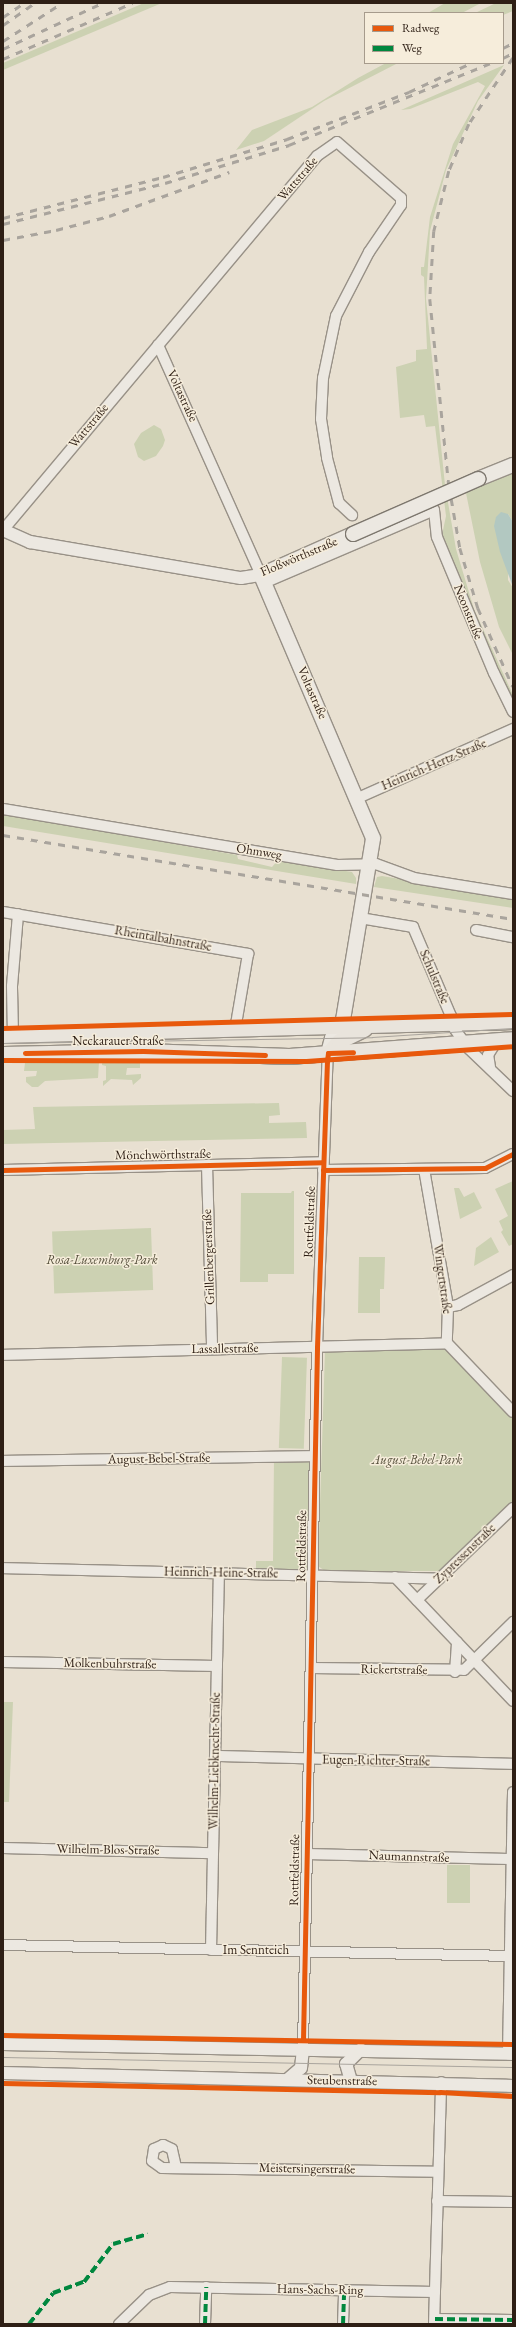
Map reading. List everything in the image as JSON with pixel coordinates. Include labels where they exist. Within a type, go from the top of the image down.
[{"type":"main road","name":"Floßwörthstraße","points":[[262,579],[357,537],[478,479],[513,465]]},
{"type":"main road","name":"Voltastraße","points":[[262,579],[358,798],[373,838],[370,864],[339,1035]]},
{"type":"main road","points":[[306,1055],[339,1035],[368,1027],[513,1021]]},
{"type":"main road","name":"Neckarauer Straße","points":[[8,1035],[235,1030],[339,1035]]},
{"type":"main road","points":[[339,1035],[353,1052]]},
{"type":"main road","points":[[328,1054],[339,1035]]},
{"type":"main road","name":"Neckarauer Straße","points":[[3,1054],[143,1051],[306,1055],[506,1039]]},
{"type":"street","name":"Wattstraße","points":[[3,529],[317,156],[336,142],[401,198],[401,205],[369,252],[336,316],[322,378],[321,419],[327,458],[339,502],[352,515]]},
{"type":"street","name":"Voltastraße","points":[[158,345],[262,579]]},
{"type":"street","name":"Floßwörthstraße","points":[[357,537],[434,510]]},
{"type":"street","name":"Neonstraße","points":[[434,510],[437,537],[494,673],[513,712]]},
{"type":"street","name":"Floßwörthstraße","points":[[3,529],[11,535],[30,542],[240,578],[262,579]]},
{"type":"street","name":"Heinrich-Hertz-Straße","points":[[358,798],[512,730]]},
{"type":"street","name":"Ohmweg","points":[[3,809],[337,865],[370,864],[414,878],[513,894]]},
{"type":"street","name":"Rheintalbahnstraße","points":[[3,912],[248,954],[235,1030]]},
{"type":"street","points":[[8,1035],[18,914]]},
{"type":"street","name":"Schulstraße","points":[[360,918],[413,927],[451,1016],[451,1024],[464,1042],[513,1091]]},
{"type":"street","points":[[476,930],[513,937]]},
{"type":"street","points":[[490,1067],[488,1055],[506,1039]]},
{"type":"street","name":"Rottfeldstraße","points":[[303,2049],[317,1347],[328,1054]]},
{"type":"street","name":"Mönchwörthstraße","points":[[3,1170],[207,1165],[485,1168],[513,1154]]},
{"type":"street","name":"Grillenbergerstraße","points":[[207,1165],[212,1349]]},
{"type":"street","name":"Wingertstraße","points":[[424,1168],[448,1307],[447,1343]]},
{"type":"street","points":[[448,1307],[458,1305],[513,1275]]},
{"type":"street","points":[[447,1343],[513,1412]]},
{"type":"street","name":"Lassallestraße","points":[[3,1354],[447,1343]]},
{"type":"street","name":"August-Bebel-Straße","points":[[3,1461],[315,1456]]},
{"type":"street","name":"Zypressenstraße","points":[[417,1600],[513,1508]]},
{"type":"street","name":"Heinrich-Heine-Straße","points":[[3,1568],[439,1579]]},
{"type":"street","name":"Wilhelm-Liebknecht-Straße","points":[[211,1950],[219,1573]]},
{"type":"street","points":[[395,1577],[513,1701]]},
{"type":"street","points":[[457,1642],[455,1672],[464,1670],[513,1622]]},
{"type":"street","name":"Molkenbuhrstraße","points":[[3,1662],[217,1666]]},
{"type":"street","name":"Rickertstraße","points":[[311,1668],[455,1672]]},
{"type":"street","name":"Eugen-Richter-Straße","points":[[215,1756],[513,1764]]},
{"type":"street","points":[[3,2044],[361,2049],[510,2054],[513,1792]]},
{"type":"street","name":"Wilhelm-Blos-Straße","points":[[3,1848],[213,1853]]},
{"type":"street","name":"Naumannstraße","points":[[307,1854],[512,1859]]},
{"type":"street","name":"Im Sennteich","points":[[3,1945],[211,1950],[305,1950],[511,1956]]},
{"type":"street","points":[[287,2080],[301,2068],[303,2049]]},
{"type":"street","points":[[351,2081],[346,2064],[361,2049]]},
{"type":"street","name":"Steubenstraße","points":[[3,2074],[440,2082],[513,2086]]},
{"type":"street","points":[[440,2082],[434,2322],[513,2320]]},
{"type":"street","name":"Meistersingerstraße","points":[[176,2167],[438,2172]]},
{"type":"street","points":[[437,2201],[513,2202]]},
{"type":"street","name":"Hans-Sachs-Ring","points":[[119,2324],[149,2295],[158,2289],[170,2287],[435,2292]]},
{"type":"street","points":[[205,2324],[206,2287]]},
{"type":"street","points":[[343,2324],[344,2290]]},
{"type":"green space","points":[[144,3],[162,3],[3,70],[3,63]]},
{"type":"green space","points":[[445,3],[481,3],[464,12],[430,12]]},
{"type":"green space","points":[[496,3],[513,3],[513,11],[504,15],[504,12],[477,12]]},
{"type":"green space","points":[[384,64],[396,64],[324,101],[264,141],[236,150],[252,130],[312,107],[358,78]]},
{"type":"green space","points":[[504,65],[478,101],[446,170],[430,231],[426,299],[445,485],[456,549],[474,609],[513,695],[513,702],[459,586],[462,581],[442,535],[446,516],[435,426],[426,427],[424,415],[400,418],[396,367],[416,361],[416,350],[427,349],[424,277],[421,275],[421,267],[424,267],[430,217],[453,144],[485,86],[478,82],[410,109],[401,110]]},
{"type":"green space","points":[[154,425],[161,429],[165,440],[156,456],[144,461],[138,457],[134,444],[141,433]]},
{"type":"green space","points":[[513,473],[513,522],[508,514],[508,580],[513,588],[513,655],[499,627],[480,562],[466,493]]},
{"type":"green space","points":[[3,814],[237,855],[238,859],[272,867],[278,860],[352,872],[356,878],[356,884],[3,826]]},
{"type":"green space","points":[[382,876],[513,898],[513,908],[374,887],[377,877]]},
{"type":"green space","points":[[99,1062],[98,1078],[45,1081],[38,1087],[32,1087],[26,1082],[26,1077],[36,1076],[37,1071],[24,1071],[25,1063]]},
{"type":"green space","points":[[102,1062],[140,1062],[140,1068],[127,1068],[126,1075],[141,1074],[141,1078],[133,1085],[132,1080],[111,1079],[103,1086],[103,1081],[106,1080],[106,1066],[102,1065]]},
{"type":"green space","points":[[279,1103],[280,1115],[269,1116],[269,1123],[306,1122],[307,1138],[3,1144],[3,1130],[35,1129],[33,1107]]},
{"type":"green space","points":[[513,1181],[513,1244],[509,1246],[501,1232],[503,1230],[499,1221],[508,1216],[495,1189]]},
{"type":"green space","points":[[454,1188],[459,1188],[464,1197],[474,1192],[482,1208],[460,1219]]},
{"type":"green space","points":[[294,1191],[294,1274],[268,1274],[268,1282],[240,1282],[241,1193],[291,1193]]},
{"type":"green space","name":"Rosa-Luxemburg-Park","points":[[151,1228],[153,1290],[54,1293],[52,1231]]},
{"type":"green space","points":[[491,1237],[499,1252],[474,1266],[476,1248]]},
{"type":"green space","points":[[359,1257],[385,1257],[384,1289],[380,1289],[380,1313],[358,1313]]},
{"type":"green space","name":"August-Bebel-Park","points":[[440,1347],[449,1349],[513,1417],[513,1503],[441,1571],[325,1571],[318,1566],[325,1351]]},
{"type":"green space","points":[[282,1357],[307,1358],[304,1449],[279,1448]]},
{"type":"green space","points":[[315,1456],[313,1575],[256,1574],[256,1561],[273,1561],[274,1457]]},
{"type":"green space","points":[[3,1702],[13,1702],[9,1802],[3,1802]]},
{"type":"green space","points":[[447,1865],[470,1865],[470,1903],[447,1903]]},
{"type":"water","points":[[501,512],[508,514],[513,522],[513,587],[500,552],[494,526],[496,517]]},
{"type":"tram line","points":[[3,1043],[372,1037],[513,1028]]},
{"type":"tram line","points":[[3,2057],[513,2067]]},
{"type":"railway","points":[[3,17],[24,3]]},
{"type":"railway","points":[[3,25],[34,3]]},
{"type":"railway","points":[[3,41],[62,3]]},
{"type":"railway","points":[[3,49],[102,3]]},
{"type":"railway","points":[[3,59],[132,3]]},
{"type":"railway","points":[[504,48],[513,43]]},
{"type":"railway","points":[[504,58],[513,53]]},
{"type":"railway","points":[[513,58],[469,124],[449,171],[434,231],[430,299],[449,485],[460,548],[478,608],[513,687]]},
{"type":"railway","points":[[3,218],[163,177],[287,139],[409,92],[469,64]]},
{"type":"railway","points":[[3,224],[165,183],[289,145],[489,64]]},
{"type":"railway","points":[[3,240],[56,230],[109,216],[229,172]]},
{"type":"railway","points":[[3,835],[513,919]]},
{"type":"marked path","points":[[29,2324],[53,2293],[84,2282],[113,2244],[148,2234]]},
{"type":"marked path","points":[[205,2324],[206,2287]]},
{"type":"marked path","points":[[343,2324],[344,2290]]},
{"type":"marked path","points":[[435,2319],[513,2320]]},
{"type":"cycle path","points":[[3,1028],[513,1014]]},
{"type":"cycle path","points":[[3,1060],[306,1061],[513,1046]]},
{"type":"cycle path","points":[[25,1053],[143,1051],[265,1055]]},
{"type":"cycle path","points":[[303,2040],[317,1347],[327,1061],[328,1053],[353,1052]]},
{"type":"cycle path","points":[[323,1170],[485,1168],[513,1154]]},
{"type":"cycle path","points":[[3,1170],[323,1162]]},
{"type":"cycle path","points":[[3,2035],[513,2044]]},
{"type":"cycle path","points":[[3,2083],[440,2092],[513,2096]]}]
